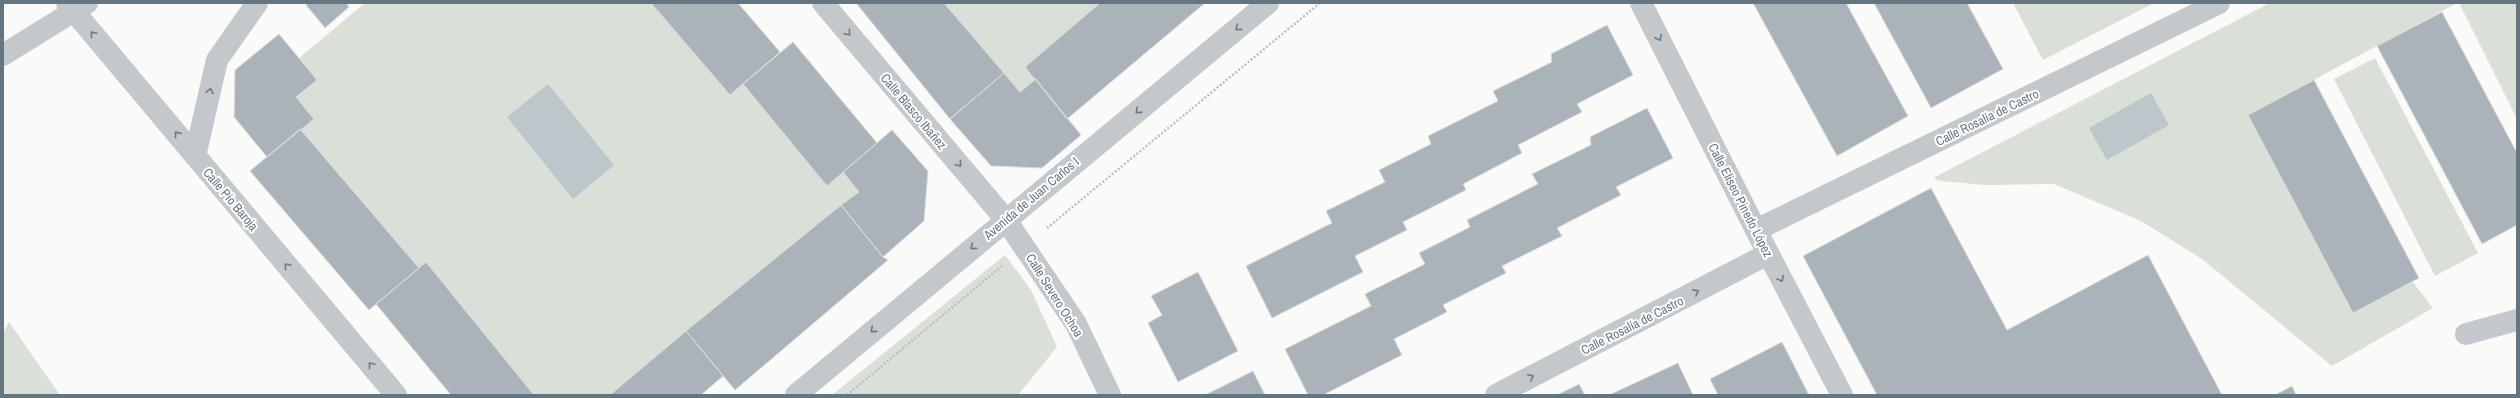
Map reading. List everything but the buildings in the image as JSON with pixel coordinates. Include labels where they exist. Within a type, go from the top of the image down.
[{"type":"street","points":[[195,156],[217,60],[257,3]]},
{"type":"street","name":"Calle Blasco Ibañez","points":[[823,3],[1006,220]]},
{"type":"street","name":"Avenida de Juan Carlos I","points":[[796,395],[1268,3]]},
{"type":"street","name":"Calle Eliseo Pinedo López","points":[[1641,3],[1768,254],[1842,395]]},
{"type":"street","name":"Calle Rosalía de Castro","points":[[1756,230],[2219,3]]},
{"type":"street","points":[[3,55],[76,6]]},
{"type":"street","name":"Calle Pío Baroja","points":[[76,6],[195,156],[396,395]]},
{"type":"street","name":"Calle Severo Ochoa","points":[[1006,220],[1076,324],[1110,395]]},
{"type":"street","name":"Calle Rosalía de Castro","points":[[1496,395],[1768,254]]},
{"type":"street","points":[[2466,334],[2517,320]]},
{"type":"path","points":[[847,395],[1320,3]]},
{"type":"shaded area","points":[[365,3],[651,3],[730,95],[743,84],[827,186],[843,172],[859,192],[610,395],[534,395],[426,262],[419,268],[300,129],[314,119],[296,97],[317,80],[299,58]]},
{"type":"shaded area","points":[[944,3],[1100,3],[1025,67],[1036,79],[1020,92]]},
{"type":"shaded area","points":[[2013,3],[2154,3],[2043,60]]},
{"type":"shaded area","points":[[2270,3],[2457,3],[2248,115],[2412,281],[2433,308],[2332,366],[2202,259],[2141,221],[2054,184],[1985,185],[1940,181],[1933,178]]},
{"type":"shaded area","points":[[2459,3],[2517,3],[2517,119]]},
{"type":"shaded area","points":[[2375,58],[2478,253],[2435,276],[2334,79]]},
{"type":"shaded area","points":[[548,84],[614,165],[573,199],[507,117]]},
{"type":"shaded area","points":[[2151,93],[2169,125],[2107,160],[2089,128]]},
{"type":"shaded area","points":[[1005,255],[1031,290],[1057,347],[1018,395],[832,395]]},
{"type":"shaded area","points":[[9,322],[60,395],[3,395],[3,334]]}]
